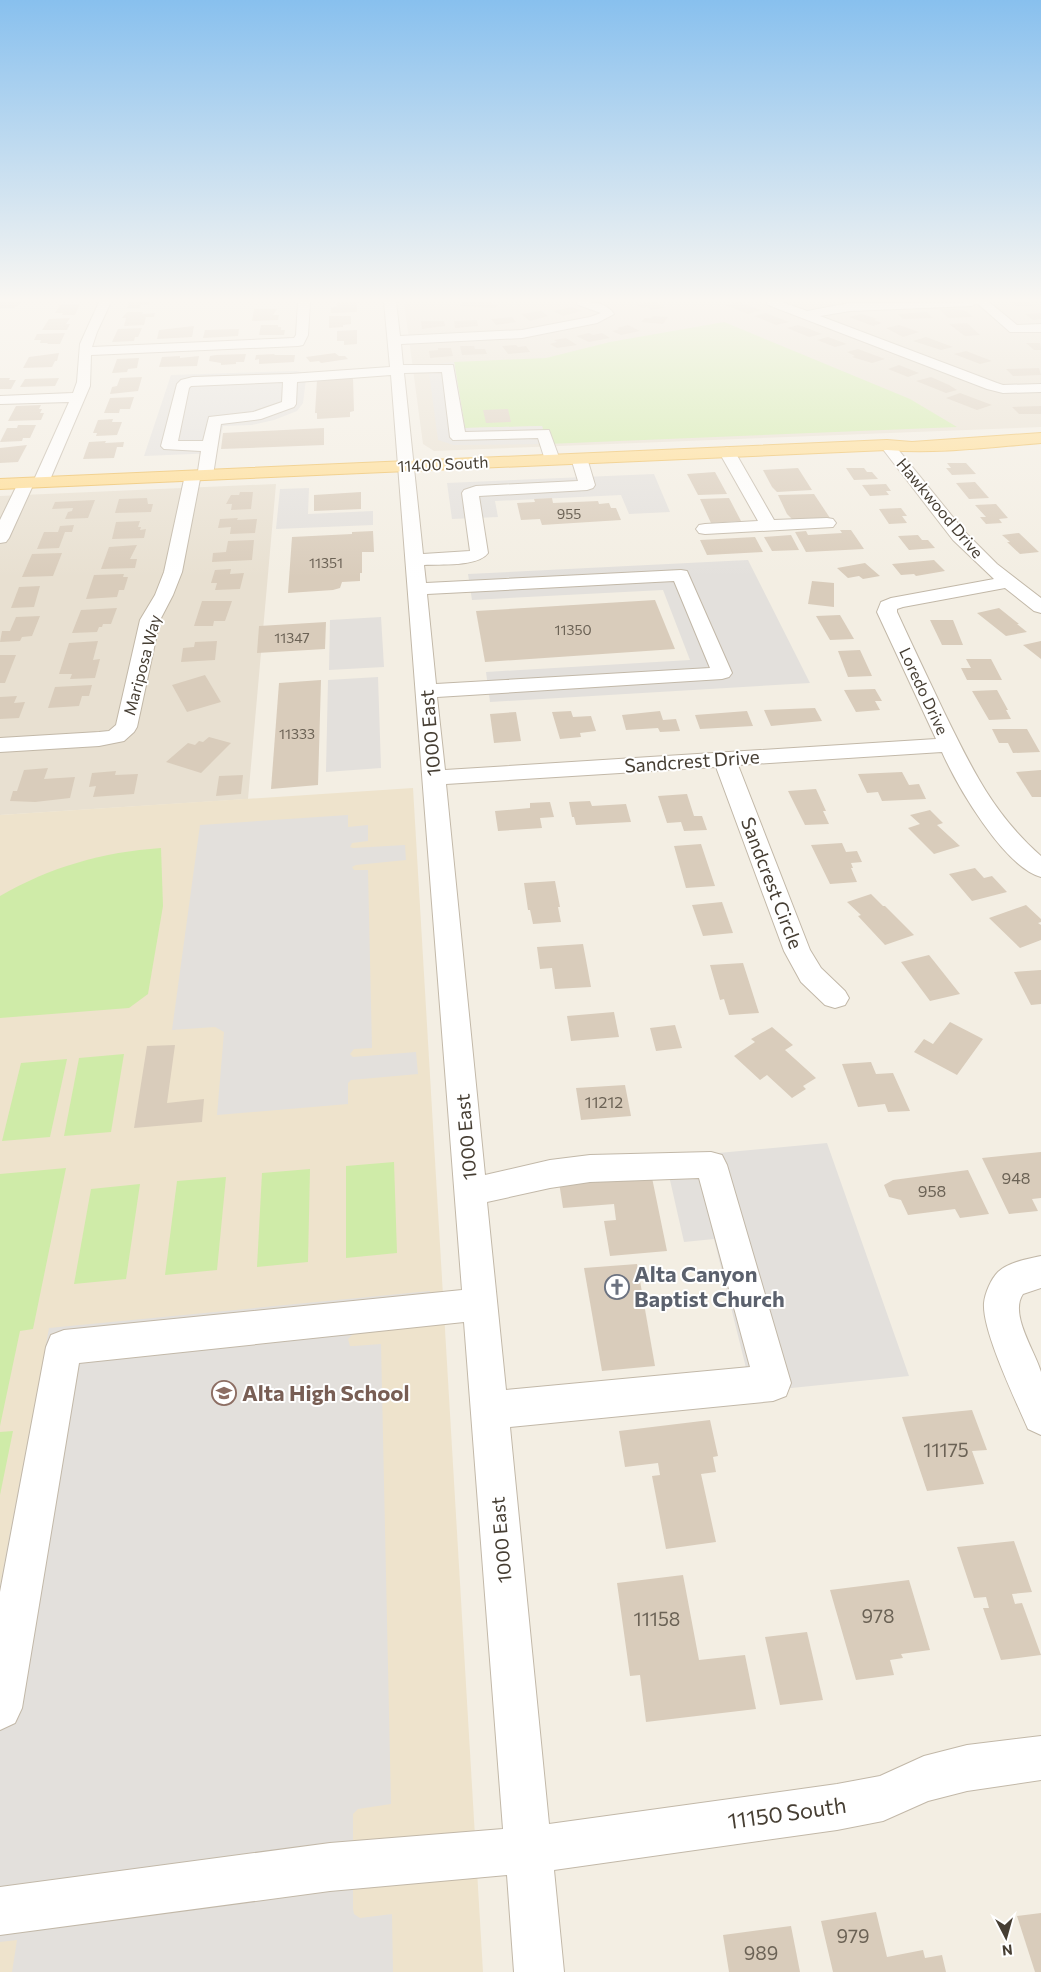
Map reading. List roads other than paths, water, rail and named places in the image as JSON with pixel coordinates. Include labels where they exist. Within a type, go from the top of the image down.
[{"type":"main road","name":"11400 South","points":[[0,484],[887,445],[912,447],[1011,442],[1035,438]]},
{"type":"street","points":[[0,537],[33,482],[79,394]]},
{"type":"street","points":[[180,394],[169,446],[209,446]]},
{"type":"street","name":"Mariposa Way","points":[[0,745],[116,736],[126,727],[150,620],[164,595],[173,572],[199,475],[209,446],[214,420],[250,419],[275,412],[289,404],[289,394]]},
{"type":"street","name":"1000 East","points":[[399,394],[407,466],[539,1972]]},
{"type":"street","points":[[452,394],[458,436],[544,433],[552,460]]},
{"type":"street","points":[[0,400],[78,397]]},
{"type":"street","name":"Hawkwood Drive","points":[[887,445],[959,536],[1008,582],[1041,607]]},
{"type":"street","points":[[727,452],[769,526]]},
{"type":"street","points":[[416,575],[479,553],[470,492],[476,490],[587,485],[579,458]]},
{"type":"street","points":[[705,529],[827,523]]},
{"type":"street","points":[[416,575],[681,575],[722,673],[426,691]]},
{"type":"street","name":"Loredo Drive","points":[[1008,582],[910,599],[888,606],[889,618],[966,780],[980,803],[1018,849],[1041,869]]},
{"type":"street","name":"Sandcrest Drive","points":[[434,778],[949,745]]},
{"type":"street","name":"Sandcrest Circle","points":[[724,759],[798,951],[811,976],[835,998]]},
{"type":"street","points":[[470,1192],[551,1174],[584,1170],[652,1165],[711,1165],[773,1383],[490,1410]]},
{"type":"street","points":[[1041,1272],[1019,1277],[1009,1284],[1003,1293],[1000,1306],[1002,1321],[1041,1416]]},
{"type":"street","points":[[0,1708],[64,1347],[480,1304]]},
{"type":"street","name":"11150 South","points":[[0,1911],[330,1867],[528,1850],[837,1807],[883,1798],[924,1779],[967,1768],[1041,1758]]},
{"type":"place","name":"Alta Canyon Baptist Church","points":[[617,1287]]},
{"type":"place","name":"Alta High School","points":[[224,1393]]}]
